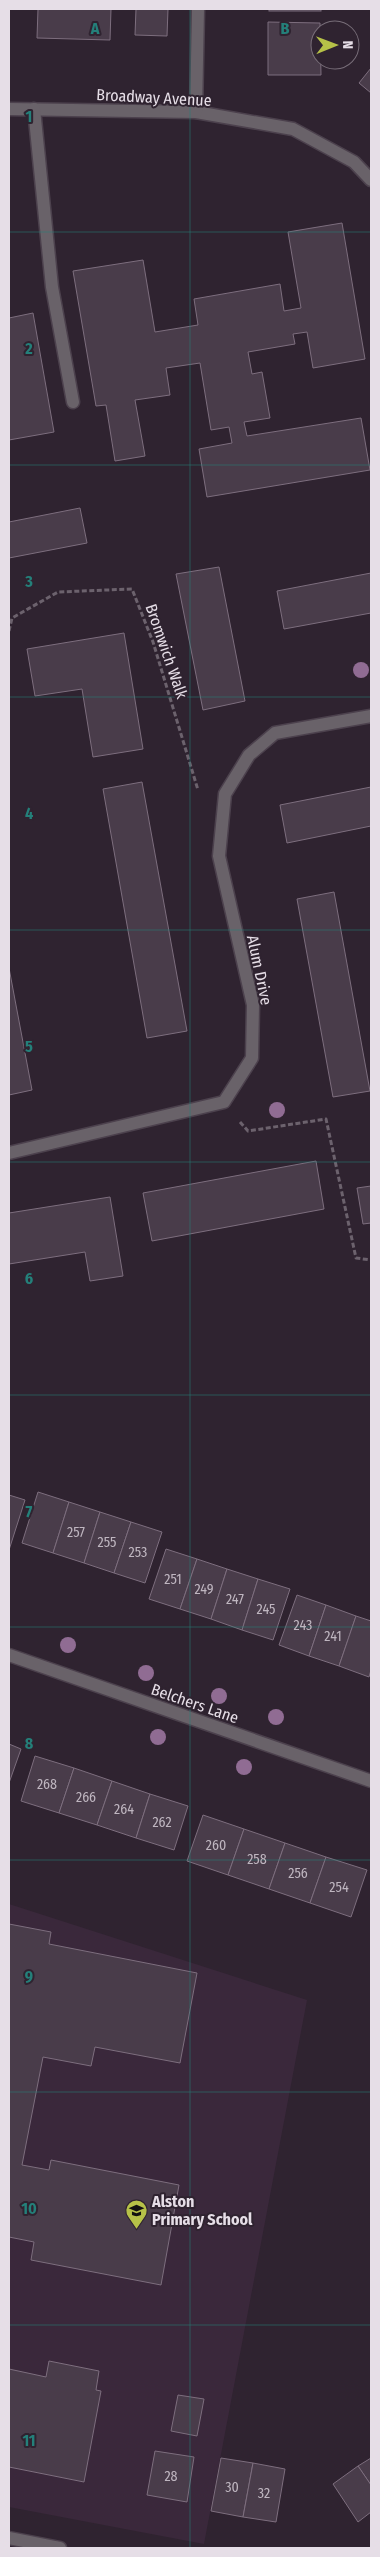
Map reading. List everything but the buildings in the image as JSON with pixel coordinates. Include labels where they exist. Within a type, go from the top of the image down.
[{"type":"street","points":[[196,112],[198,9]]},
{"type":"street","name":"Broadway Avenue","points":[[9,109],[196,112],[294,129],[354,162],[371,180]]},
{"type":"street","points":[[34,109],[52,287],[73,402]]},
{"type":"street","name":"Alum Drive","points":[[224,1102],[252,1058],[253,1005],[219,856],[225,794],[249,755],[275,733],[371,716]]},
{"type":"street","points":[[9,1153],[224,1102]]},
{"type":"street","name":"Belchers Lane","points":[[9,1654],[371,1782]]},
{"type":"street","points":[[9,2538],[60,2548]]},
{"type":"path","name":"Bromwich Walk","points":[[9,631],[12,618],[58,592],[132,589],[153,642],[199,791]]},
{"type":"path","points":[[224,1102],[248,1131],[326,1119],[356,1258],[371,1260]]},
{"type":"shaded area","name":"Alston Primary School","points":[[9,1904],[307,2000],[204,2544],[9,2507]]},
{"type":"place","name":"Alston Primary School","points":[[136,2229]]}]
